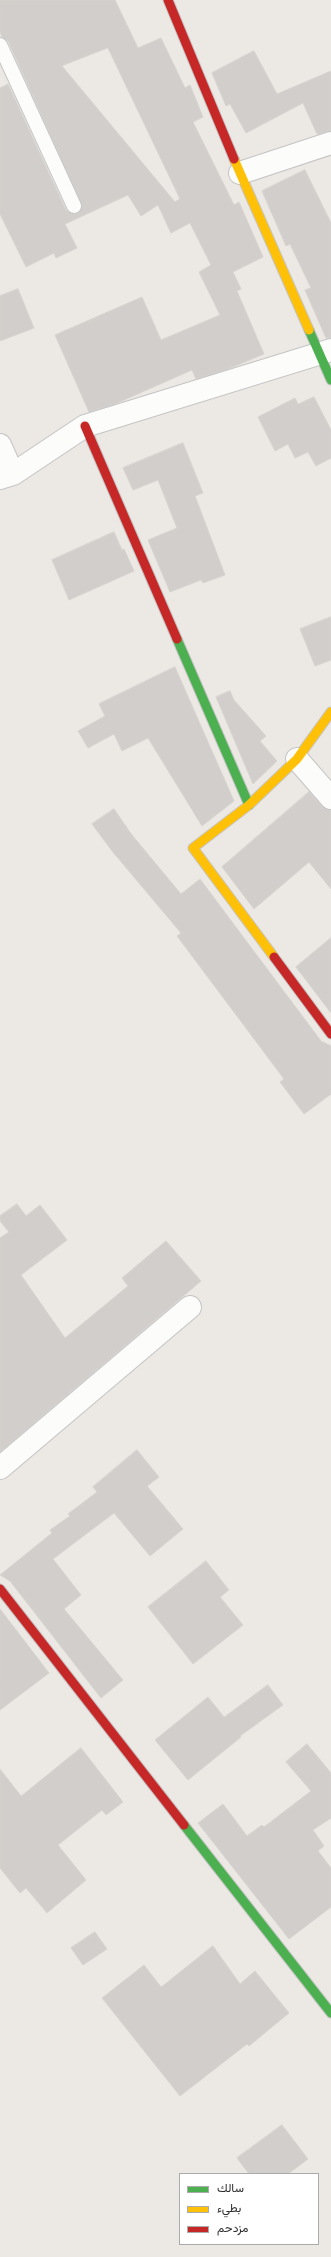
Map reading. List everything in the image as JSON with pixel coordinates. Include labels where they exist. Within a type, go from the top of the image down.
[{"type":"street","points":[[168,0],[240,172],[325,352],[331,380]]},
{"type":"street","points":[[240,172],[331,143]]},
{"type":"street","points":[[0,445],[7,476],[85,426],[325,352]]},
{"type":"street","points":[[85,426],[249,805]]},
{"type":"street","points":[[331,712],[297,759],[249,805],[193,848],[331,1034]]},
{"type":"street","points":[[297,759],[331,798]]},
{"type":"street","points":[[0,1468],[190,1308]]},
{"type":"street","points":[[0,1589],[331,2013]]},
{"type":"lane","points":[[0,45],[74,206]]},
{"type":"building","points":[[0,0],[115,0],[138,48],[161,38],[185,88],[190,85],[203,117],[193,122],[234,205],[239,202],[263,257],[233,272],[241,289],[237,291],[264,354],[228,369],[196,379],[192,370],[115,404],[89,412],[55,335],[142,297],[161,340],[220,315],[199,272],[211,265],[190,223],[171,233],[158,205],[141,216],[128,195],[65,224],[77,248],[56,258],[54,253],[26,267],[0,214],[0,88],[8,84],[66,210],[73,214],[77,214],[82,206],[8,41],[2,37],[0,32]],"holes":[[[108,48],[180,199],[175,202],[62,66]]]},
{"type":"building","points":[[254,51],[277,94],[331,71],[331,131],[317,134],[303,103],[246,133],[230,104],[226,106],[212,73]]},
{"type":"building","points":[[305,170],[331,223],[331,338],[326,338],[305,290],[311,288],[290,244],[286,246],[262,191]]},
{"type":"building","points":[[18,289],[34,328],[0,341],[0,296]]},
{"type":"building","points":[[314,397],[331,430],[331,458],[316,466],[308,452],[295,458],[288,444],[275,451],[258,417],[295,398],[298,404]]},
{"type":"building","points":[[183,443],[203,493],[195,496],[225,575],[203,583],[201,580],[170,592],[148,540],[177,528],[158,480],[133,490],[123,468]]},
{"type":"building","points":[[114,532],[134,571],[69,600],[52,560]]},
{"type":"building","points":[[331,617],[331,660],[315,666],[300,629]]},
{"type":"building","points":[[175,667],[234,801],[202,826],[148,738],[122,751],[114,734],[88,748],[78,731],[105,716],[99,704]]},
{"type":"building","points":[[230,691],[234,700],[266,736],[260,741],[277,761],[253,784],[216,697]]},
{"type":"building","points":[[309,792],[322,806],[331,810],[331,889],[309,862],[254,909],[222,867]]},
{"type":"building","points":[[114,809],[132,835],[181,894],[200,879],[321,1041],[331,1046],[331,1094],[304,1114],[280,1082],[284,1079],[177,936],[181,933],[112,851],[92,824]]},
{"type":"building","points":[[331,938],[331,1013],[296,967]]},
{"type":"building","points":[[17,1204],[26,1216],[40,1205],[67,1240],[21,1275],[65,1338],[128,1286],[122,1278],[166,1241],[201,1281],[0,1452],[0,1238],[9,1232],[0,1221],[0,1216]]},
{"type":"building","points":[[137,1450],[159,1477],[147,1486],[183,1529],[150,1556],[114,1513],[53,1559],[81,1595],[64,1609],[123,1680],[101,1698],[10,1581],[0,1575],[52,1533],[50,1530],[70,1516],[68,1514],[97,1492],[93,1487]]},
{"type":"building","points":[[206,1561],[229,1590],[220,1597],[243,1625],[193,1664],[148,1607]]},
{"type":"building","points":[[0,1609],[49,1673],[0,1710]]},
{"type":"building","points":[[268,1685],[283,1705],[240,1736],[241,1737],[188,1780],[155,1740],[208,1697],[224,1717]]},
{"type":"building","points":[[307,1744],[331,1773],[331,1818],[313,1830],[324,1846],[318,1851],[331,1868],[331,1907],[289,1939],[198,1823],[223,1804],[247,1836],[262,1825],[264,1827],[311,1791],[286,1762]]},
{"type":"building","points":[[81,1748],[123,1802],[106,1815],[102,1810],[58,1845],[86,1880],[47,1913],[26,1888],[20,1893],[0,1868],[0,1769],[21,1796]]},
{"type":"building","points":[[95,1932],[107,1949],[83,1965],[71,1948]]},
{"type":"building","points":[[213,1946],[240,1984],[255,1971],[289,2013],[249,2046],[247,2044],[180,2096],[102,1998],[144,1965],[161,1987]]},
{"type":"building","points":[[282,2125],[308,2159],[289,2173],[248,2173],[237,2158]]},
{"type":"traffic: fast","points":[[309,330],[331,380]]},
{"type":"traffic: fast","points":[[177,639],[249,805]]},
{"type":"traffic: fast","points":[[184,1825],[331,2013]]},
{"type":"traffic: slow","points":[[234,159],[309,330]]},
{"type":"traffic: slow","points":[[274,957],[193,848],[249,805],[297,759],[331,712]]},
{"type":"traffic: jam","points":[[168,0],[234,159]]},
{"type":"traffic: jam","points":[[85,426],[177,639]]},
{"type":"traffic: jam","points":[[274,957],[331,1034]]},
{"type":"traffic: jam","points":[[0,1589],[184,1825]]}]
